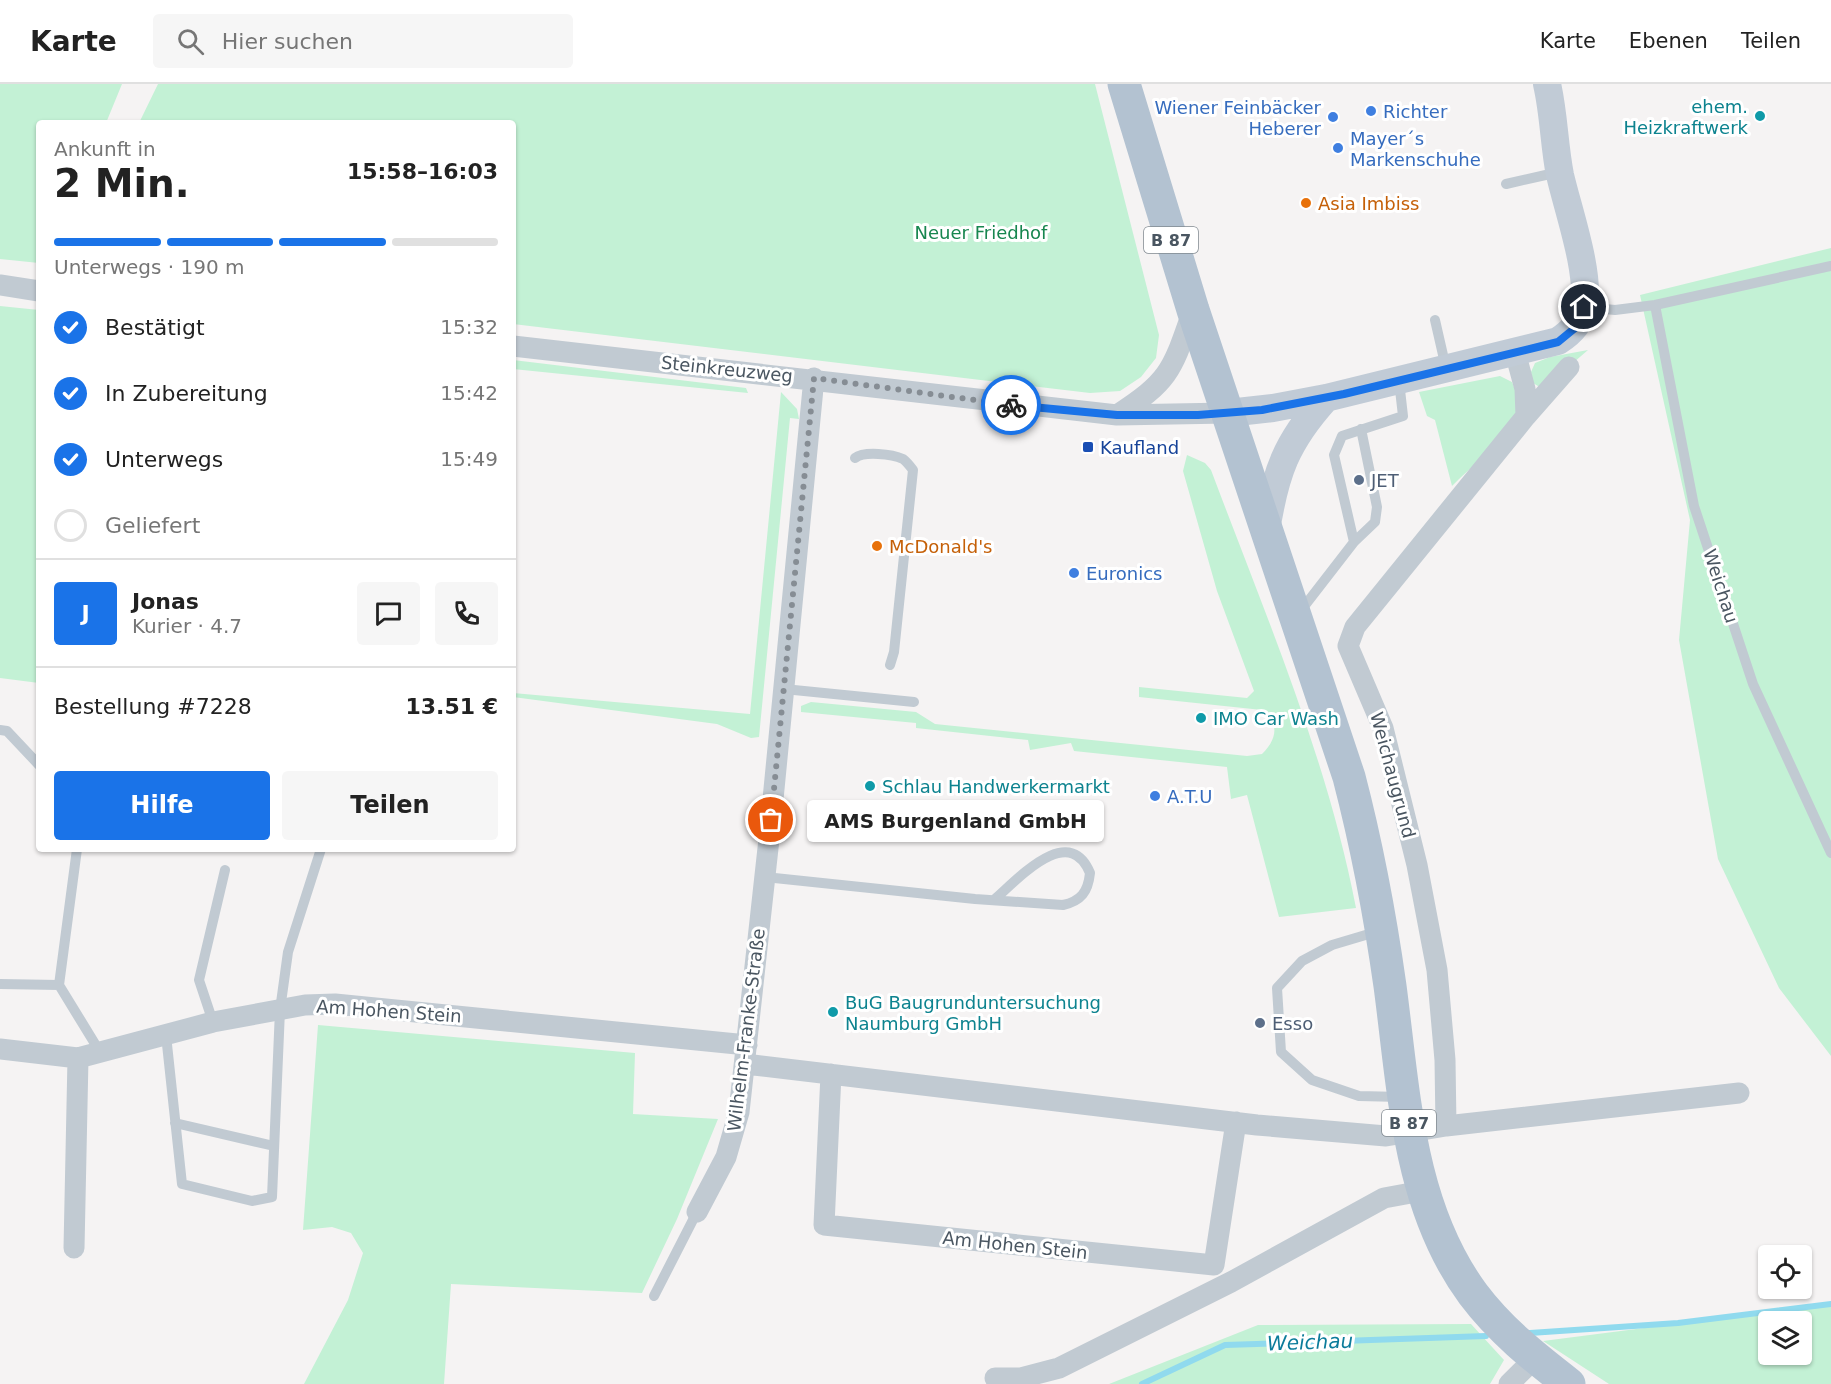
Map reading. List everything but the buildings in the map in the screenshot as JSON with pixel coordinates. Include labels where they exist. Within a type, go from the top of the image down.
[{"type":"main road","name":"B 87","points":[[1124,84],[1193,310],[1349,777],[1369,855],[1382,930],[1410,1132],[1422,1191],[1444,1245],[1473,1294],[1510,1336],[1569,1384]]},
{"type":"street","points":[[1228,413],[1273,408],[1326,398],[1558,342],[1575,328],[1584,307],[1585,282],[1560,172],[1554,117],[1547,84]]},
{"type":"street","points":[[0,285],[36,291]]},
{"type":"street","points":[[1117,415],[1163,382],[1175,361],[1193,310]]},
{"type":"street","name":"Steinkreuzweg","points":[[516,346],[814,378],[1020,406],[1117,415],[1228,413]]},
{"type":"street","points":[[1515,352],[1525,389],[1526,416]]},
{"type":"street","name":"Weichaugrund","points":[[1446,1126],[1446,1060],[1437,970],[1417,865],[1383,728],[1348,646],[1356,627],[1526,416],[1569,367]]},
{"type":"street","name":"Wilhelm-Franke-Straße","points":[[697,1212],[717,1177],[733,1137],[746,1054],[814,378]]},
{"type":"street","points":[[1266,531],[1277,480],[1292,440],[1326,398]]},
{"type":"street","name":"Am Hohen Stein","points":[[0,1049],[78,1058],[213,1022],[280,1010],[335,1004],[746,1054],[831,1074],[1236,1122],[1386,1136],[1410,1132]]},
{"type":"street","points":[[74,1248],[78,1058]]},
{"type":"street","name":"Am Hohen Stein","points":[[831,1074],[824,1225],[1214,1265],[1236,1122]]},
{"type":"street","points":[[1410,1132],[1739,1093]]},
{"type":"street","points":[[995,1378],[1021,1378],[1059,1368],[1231,1282],[1384,1198],[1422,1191]]},
{"type":"street","points":[[1509,1384],[1535,1358]]},
{"type":"lane","points":[[1506,184],[1560,172]]},
{"type":"lane","points":[[1584,307],[1615,310],[1655,305],[1831,266]]},
{"type":"lane","name":"Weichau","points":[[1655,305],[1694,506],[1753,684],[1831,852]]},
{"type":"lane","points":[[1435,320],[1446,368]]},
{"type":"lane","points":[[1354,542],[1334,455],[1341,436],[1403,416],[1398,381]]},
{"type":"lane","points":[[1296,618],[1354,542],[1375,522],[1377,507],[1361,429]]},
{"type":"lane","points":[[855,458],[862,454],[896,457],[903,459],[913,470],[894,652],[890,665]]},
{"type":"lane","points":[[784,689],[914,702]]},
{"type":"lane","points":[[0,730],[7,731],[36,762]]},
{"type":"lane","points":[[77,852],[59,985],[100,1052]]},
{"type":"lane","points":[[166,1035],[182,1184],[252,1202],[272,1197],[280,1010],[288,952],[320,852]]},
{"type":"lane","points":[[765,877],[975,899],[995,898],[1063,905],[1074,903],[1083,896],[1089,883],[1090,873],[1082,859],[1074,854],[1057,852],[1046,857],[995,898]]},
{"type":"lane","points":[[213,1022],[199,980],[225,870]]},
{"type":"lane","points":[[1382,930],[1332,945],[1302,961],[1277,988],[1281,1052],[1312,1080],[1359,1096],[1405,1097]]},
{"type":"lane","points":[[0,984],[59,985]]},
{"type":"lane","points":[[175,1123],[274,1146]]},
{"type":"lane","points":[[654,1296],[697,1212]]},
{"type":"green space","points":[[0,84],[122,84],[107,120],[36,120],[36,263],[0,259]]},
{"type":"green space","name":"Neuer Friedhof","points":[[158,84],[1095,84],[1159,335],[1156,358],[1141,377],[1120,391],[1090,393],[516,324],[516,120],[140,120]]},
{"type":"green space","points":[[1831,248],[1831,1056],[1779,988],[1718,859],[1679,640],[1690,520],[1640,295]]},
{"type":"green space","points":[[0,306],[36,310],[36,683],[0,678]]},
{"type":"green space","points":[[1588,350],[1543,389],[1533,383],[1531,372],[1535,363],[1550,357]]},
{"type":"green space","points":[[516,360],[746,388],[748,393],[516,369]]},
{"type":"green space","points":[[1500,376],[1512,382],[1518,401],[1518,413],[1498,440],[1452,486],[1435,420],[1427,416],[1419,392]]},
{"type":"green space","points":[[781,392],[797,409],[799,419],[790,418],[759,737],[751,738],[717,724],[516,697],[516,693],[750,714]]},
{"type":"green space","points":[[1187,455],[1205,463],[1211,470],[1273,632],[1329,796],[1356,908],[1279,917],[1247,795],[1231,799],[1227,767],[1074,751],[1071,743],[1030,750],[1028,740],[916,728],[916,723],[801,712],[801,706],[811,702],[916,712],[935,724],[1247,756],[1262,754],[1271,743],[1274,726],[1272,720],[1262,710],[1139,697],[1139,687],[1247,698],[1254,691],[1217,591],[1183,471]]},
{"type":"green space","points":[[318,1025],[635,1053],[633,1114],[718,1119],[677,1219],[642,1293],[451,1284],[444,1384],[304,1384],[348,1300],[363,1253],[351,1233],[332,1227],[303,1230]]},
{"type":"green space","points":[[1831,1304],[1831,1384],[1609,1384],[1543,1341],[1758,1313],[1758,1365],[1812,1365],[1812,1311],[1777,1311]]},
{"type":"green space","points":[[1471,1324],[1504,1360],[1490,1384],[1109,1384],[1258,1325]]},
{"type":"waterway","name":"Weichau","points":[[1530,1333],[1678,1323],[1831,1304]]},
{"type":"waterway","name":"Weichau","points":[[1142,1384],[1225,1345],[1486,1336]]},
{"type":"way so far","points":[[771,820],[814,378],[1011,405]]},
{"type":"place","name":"Richter","points":[[1371,111]]},
{"type":"place","name":"ehem. Heizkraftwerk","points":[[1760,116]]},
{"type":"place","name":"Wiener Feinbäcker Heberer","points":[[1333,117]]},
{"type":"place","name":"Mayer´s Markenschuhe","points":[[1338,148]]},
{"type":"place","name":"Asia Imbiss","points":[[1306,203]]},
{"type":"place","name":"Kaufland","points":[[1088,447]]},
{"type":"place","name":"JET","points":[[1359,480]]},
{"type":"place","name":"McDonald's","points":[[877,546]]},
{"type":"place","name":"Euronics","points":[[1074,573]]},
{"type":"place","name":"IMO Car Wash","points":[[1201,718]]},
{"type":"place","name":"Schlau Handwerkermarkt","points":[[870,786]]},
{"type":"place","name":"A.T.U","points":[[1155,796]]},
{"type":"place","name":"AMS Burgenland GmbH","points":[[771,820]]},
{"type":"place","name":"BuG Baugrunduntersuchung Naumburg GmbH","points":[[833,1012]]},
{"type":"place","name":"Esso","points":[[1260,1023]]},
{"type":"route","points":[[1011,405],[1117,415],[1168,416],[1273,408],[1326,398],[1558,342],[1575,328],[1584,307]]}]
